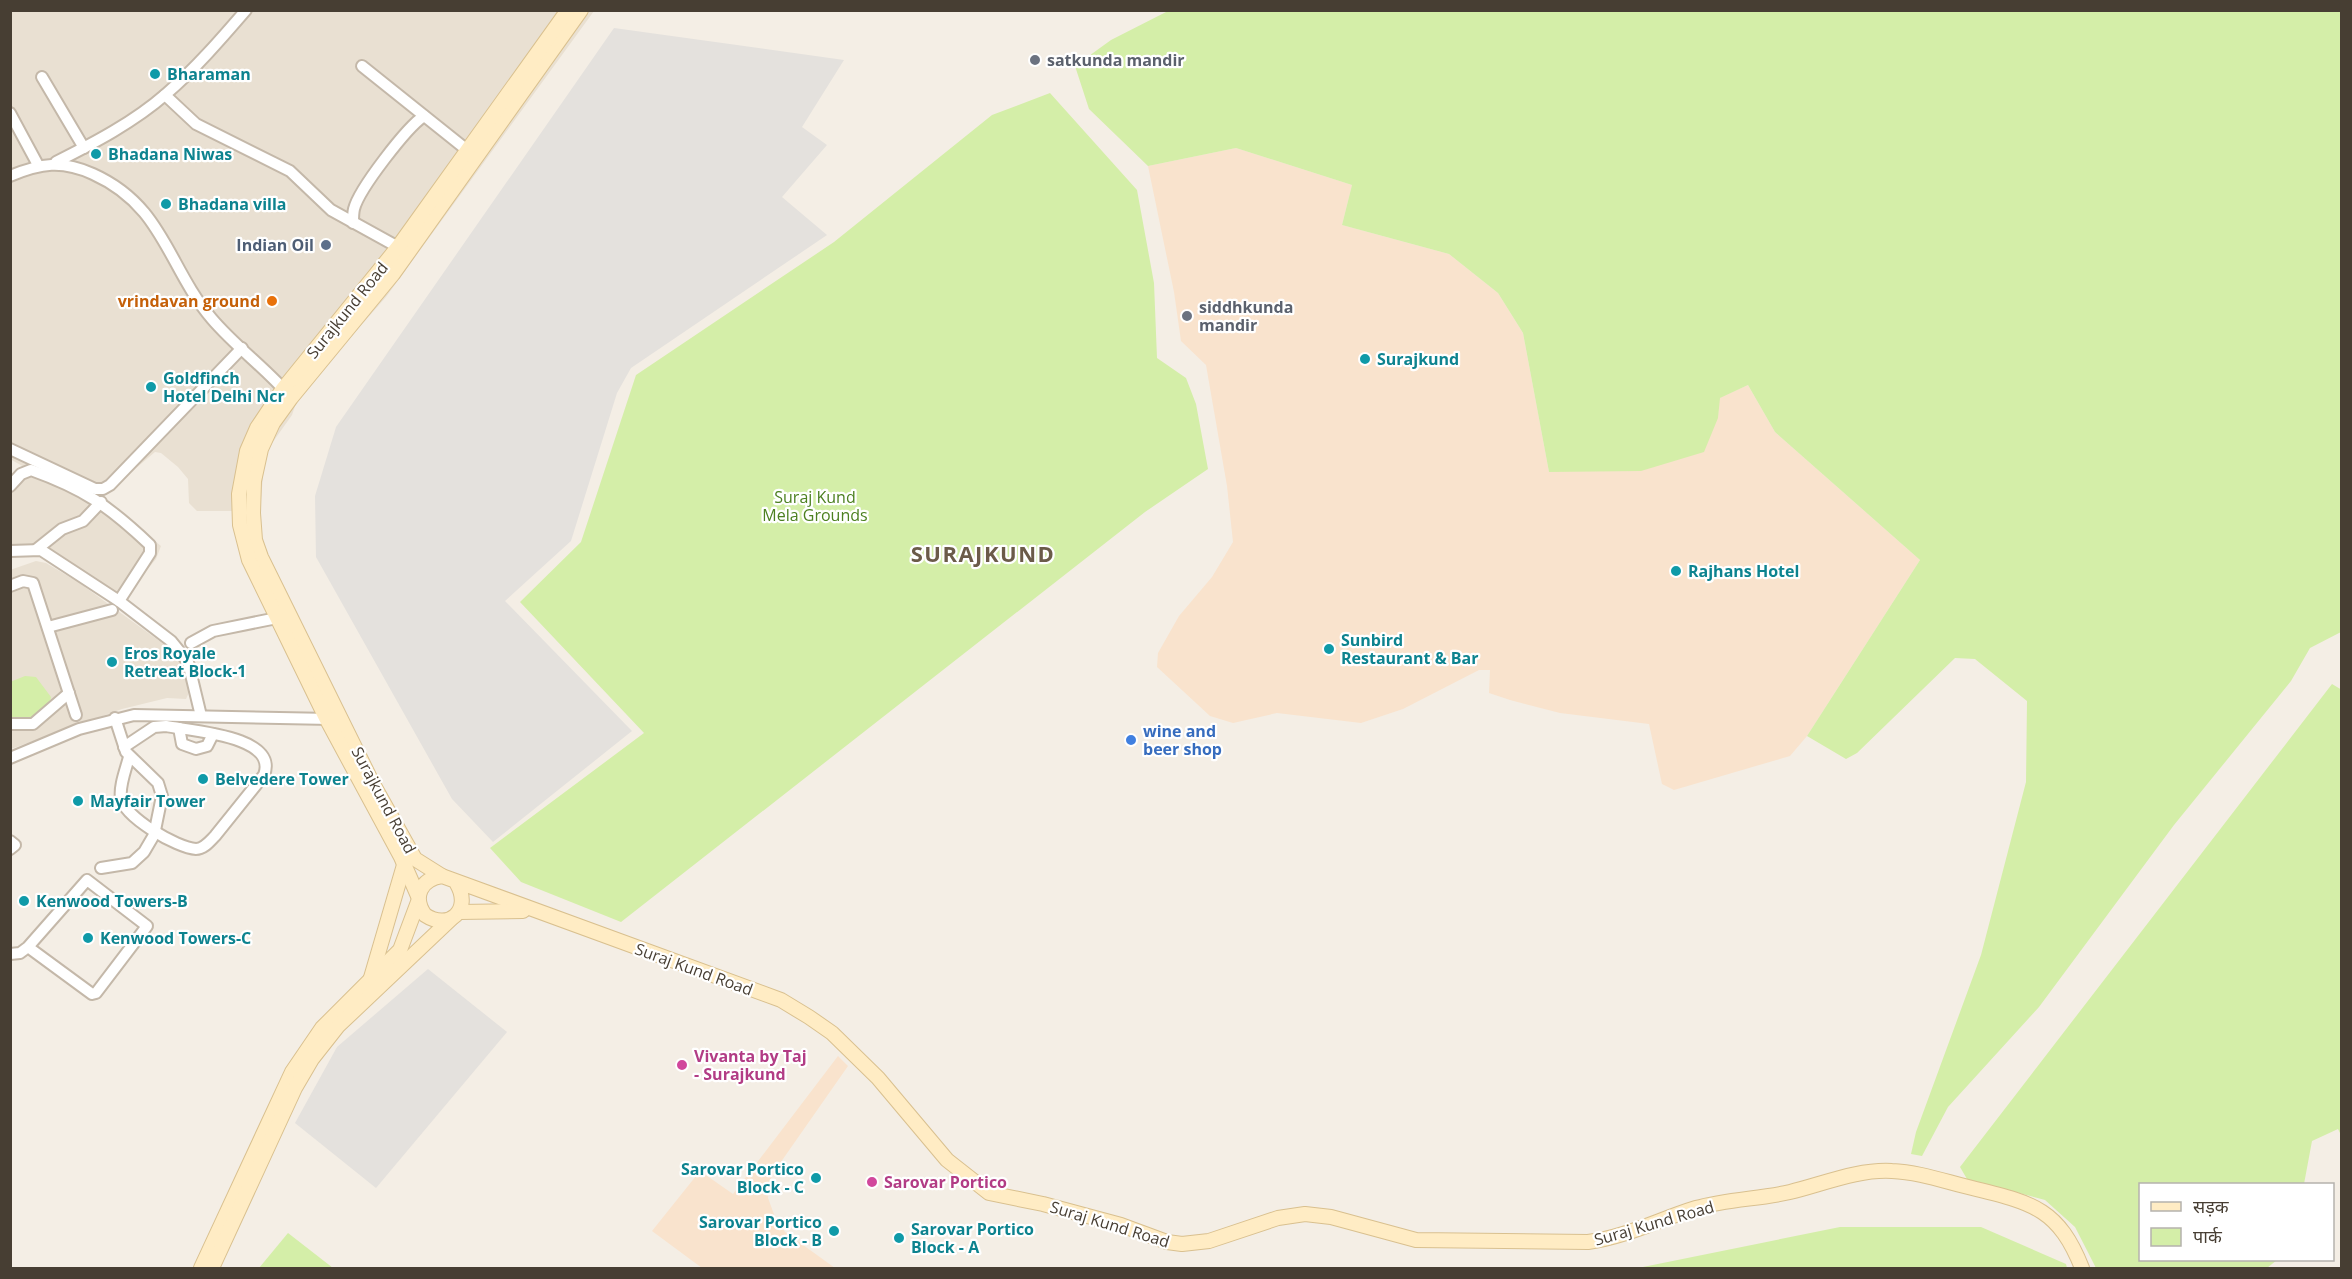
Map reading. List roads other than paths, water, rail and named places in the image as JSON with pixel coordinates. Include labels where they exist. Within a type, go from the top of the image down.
[{"type":"main road","name":"Surajkund Road","points":[[418,899],[404,865],[326,718],[249,560],[243,542],[238,510],[243,468],[251,440],[398,247],[567,10]]},
{"type":"main road","name":"Surajkund Road","points":[[442,876],[415,859],[340,719],[261,557],[255,540],[253,500],[257,464],[266,437],[287,394],[393,274],[581,10]]},
{"type":"main road","points":[[370,981],[404,865]]},
{"type":"main road","points":[[201,1269],[292,1072],[322,1028],[400,950],[418,899],[429,879],[442,876],[458,884],[463,900],[456,915],[338,1026],[312,1059],[295,1088],[212,1269]]},
{"type":"main road","name":"Suraj Kund Road","points":[[458,884],[781,1000],[832,1033],[878,1078],[947,1160],[980,1189],[1122,1225],[1167,1242],[1196,1244],[1278,1218],[1305,1214],[1331,1217],[1416,1240],[1588,1242],[1611,1239],[1704,1206],[1789,1192],[1873,1171],[1894,1171],[1997,1194],[2044,1212],[2065,1233],[2082,1269]]},
{"type":"main road","points":[[418,899],[424,915],[432,920],[441,921],[456,915],[485,910],[537,912]]},
{"type":"street","points":[[55,163],[84,148],[165,95],[206,55],[246,10]]},
{"type":"street","points":[[362,66],[467,150]]},
{"type":"street","points":[[42,77],[84,148]]},
{"type":"street","points":[[165,95],[196,124],[290,171],[331,210],[398,247]]},
{"type":"street","points":[[10,113],[38,165]]},
{"type":"street","points":[[353,223],[354,206],[410,127],[424,116]]},
{"type":"street","points":[[10,176],[38,165],[55,163],[71,165],[112,183],[147,213],[198,301],[213,320],[287,394]]},
{"type":"street","points":[[10,449],[95,489],[103,489],[110,485],[196,399],[242,348]]},
{"type":"street","points":[[10,486],[21,474],[32,470],[71,484],[119,516],[152,550],[115,606],[48,627]]},
{"type":"street","points":[[10,551],[37,549],[62,529],[83,522],[101,502]]},
{"type":"street","points":[[37,549],[182,652],[188,662],[201,716]]},
{"type":"street","points":[[10,586],[23,581],[33,583],[76,715]]},
{"type":"street","points":[[191,643],[213,631],[277,618]]},
{"type":"street","points":[[10,724],[33,724],[69,693]]},
{"type":"street","points":[[10,758],[115,718],[134,715],[340,719]]},
{"type":"street","points":[[101,868],[119,867],[138,859],[155,830],[161,789],[127,752],[115,718]]},
{"type":"street","points":[[33,724],[41,745]]},
{"type":"street","points":[[166,726],[234,738],[260,751],[266,758],[264,775],[206,845],[195,849],[175,843],[135,818],[125,808],[121,800],[127,752],[154,728],[166,726]]},
{"type":"street","points":[[179,728],[182,744],[196,749],[207,746],[213,734]]},
{"type":"street","points":[[10,841],[15,845],[10,849]]},
{"type":"street","points":[[10,954],[20,953],[28,947],[87,880],[147,926],[96,993],[92,994],[28,947]]},
{"type":"place","name":"satkunda mandir","points":[[1035,60]]},
{"type":"place","name":"Bharaman","points":[[155,74]]},
{"type":"place","name":"Bhadana Niwas","points":[[96,154]]},
{"type":"place","name":"Bhadana villa","points":[[166,204]]},
{"type":"place","name":"Indian Oil","points":[[326,245]]},
{"type":"place","name":"vrindavan ground","points":[[272,301]]},
{"type":"place","name":"siddhkunda mandir","points":[[1187,316]]},
{"type":"place","name":"Surajkund","points":[[1365,359]]},
{"type":"place","name":"Goldfinch Hotel Delhi Ncr","points":[[151,387]]},
{"type":"place","name":"Rajhans Hotel","points":[[1676,571]]},
{"type":"place","name":"Sunbird Restaurant & Bar","points":[[1329,649]]},
{"type":"place","name":"Eros Royale Retreat Block-1","points":[[112,662]]},
{"type":"place","name":"wine and beer shop","points":[[1131,740]]},
{"type":"place","name":"Belvedere Tower","points":[[203,779]]},
{"type":"place","name":"Mayfair Tower","points":[[78,801]]},
{"type":"place","name":"Kenwood Towers-B","points":[[24,901]]},
{"type":"place","name":"Kenwood Towers-C","points":[[88,938]]},
{"type":"place","name":"Vivanta by Taj - Surajkund","points":[[682,1065]]},
{"type":"place","name":"Sarovar Portico Block - C","points":[[816,1178]]},
{"type":"place","name":"Sarovar Portico","points":[[872,1182]]},
{"type":"place","name":"Sarovar Portico Block - B","points":[[834,1231]]},
{"type":"place","name":"Sarovar Portico Block - A","points":[[899,1238]]},
{"type":"district","name":"SURAJKUND","points":[[983,554]]},
{"type":"park label","name":"Suraj Kund Mela Grounds","points":[[815,506]]}]
